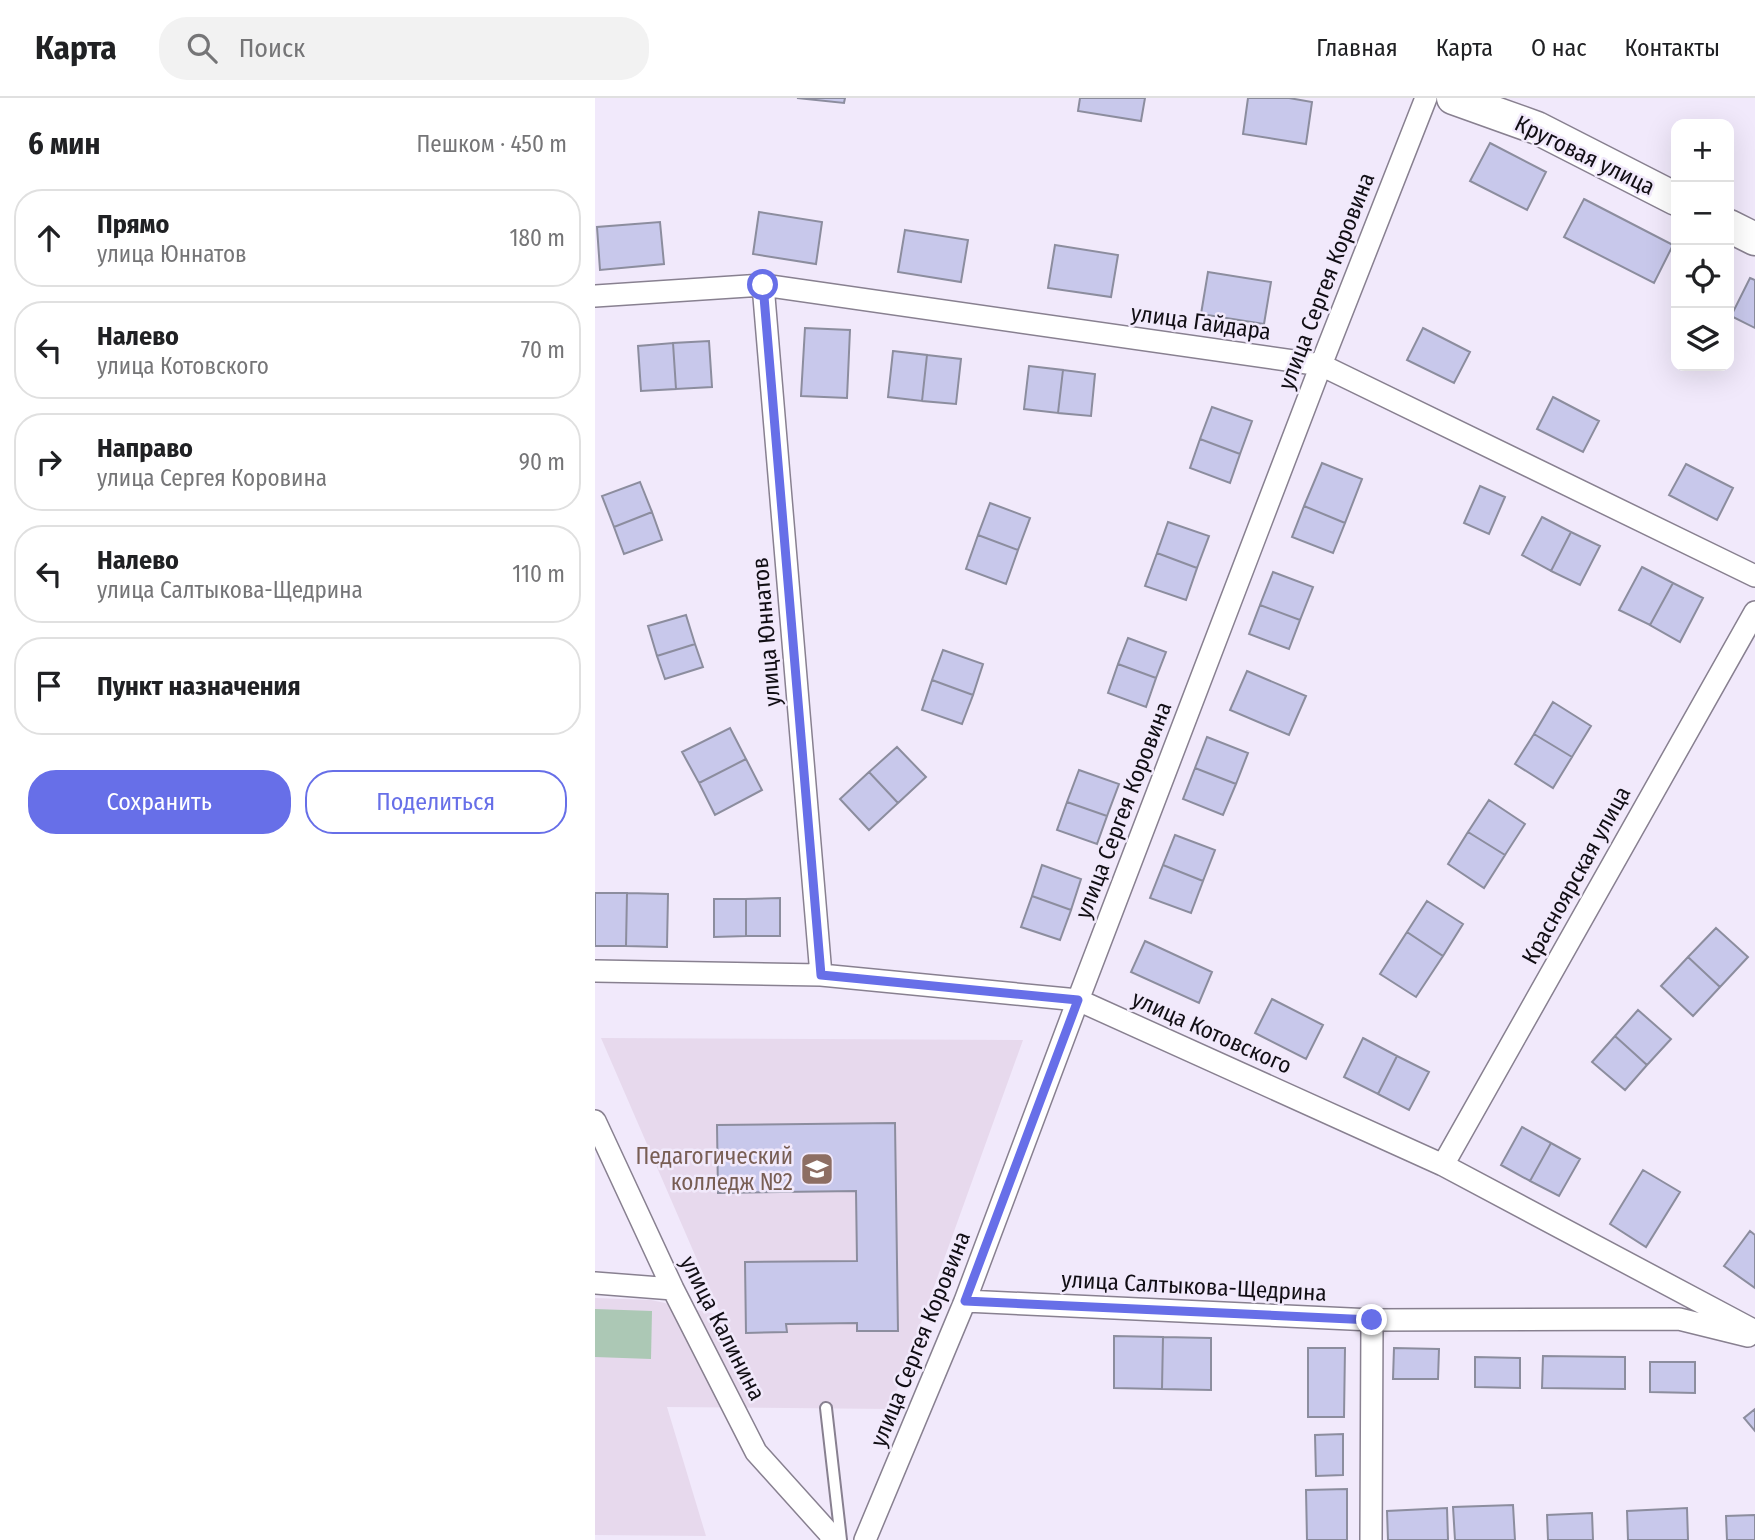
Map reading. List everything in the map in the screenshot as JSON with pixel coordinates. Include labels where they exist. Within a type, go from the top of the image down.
[{"type":"street","name":"улица Сергея Коровина","points":[[865,1540],[965,1301],[1321,365],[1426,98]]},
{"type":"street","name":"Круговая улица","points":[[1453,98],[1537,128],[1671,196]]},
{"type":"street","points":[[1734,228],[1755,239]]},
{"type":"street","name":"улица Гайдара","points":[[595,296],[763,285],[1321,365],[1755,576]]},
{"type":"street","name":"улица Юннатов","points":[[763,285],[821,975]]},
{"type":"street","name":"Красноярская улица","points":[[1443,1165],[1755,612]]},
{"type":"street","name":"улица Котовского","points":[[595,971],[821,975],[1078,1000],[1443,1165],[1755,1331]]},
{"type":"street","name":"улица Калинина","points":[[595,1121],[673,1289],[756,1452],[829,1533],[832,1540]]},
{"type":"street","points":[[595,1283],[673,1289]]},
{"type":"street","name":"улица Салтыкова-Щедрина","points":[[965,1301],[1372,1320],[1679,1319],[1755,1338]]},
{"type":"street","points":[[1371,1540],[1372,1320]]},
{"type":"lane","points":[[826,1408],[841,1540]]},
{"type":"shaded area","name":"Педагогический колледж №2","points":[[601,1038],[1023,1040],[890,1409],[667,1407],[706,1536],[595,1535],[595,1298],[651,1300],[721,1315]]},
{"type":"green space","points":[[595,1309],[652,1311],[651,1359],[595,1357]]},
{"type":"building","points":[[797,98],[845,98],[844,103]]},
{"type":"building","points":[[1080,98],[1145,98],[1141,121],[1078,111]]},
{"type":"building","points":[[1248,98],[1289,98],[1312,102],[1306,144],[1243,134]]},
{"type":"building","points":[[1490,143],[1546,172],[1527,210],[1470,181]]},
{"type":"building","points":[[1584,199],[1671,244],[1671,249],[1654,283],[1564,237]]},
{"type":"building","points":[[759,212],[822,222],[816,264],[753,254]]},
{"type":"building","points":[[660,222],[664,264],[600,270],[597,227]]},
{"type":"building","points":[[905,230],[968,240],[961,282],[898,272]]},
{"type":"building","points":[[1055,245],[1118,255],[1111,297],[1048,288]]},
{"type":"building","points":[[1208,272],[1271,282],[1264,324],[1201,314]]},
{"type":"building","points":[[1750,278],[1755,280],[1755,328],[1734,318],[1734,310]]},
{"type":"building","points":[[805,328],[850,330],[847,398],[801,396]]},
{"type":"building","points":[[1423,328],[1470,352],[1454,383],[1407,360]]},
{"type":"building","points":[[709,341],[712,387],[676,389],[673,343]]},
{"type":"building","points":[[673,343],[676,389],[641,391],[638,346]]},
{"type":"building","points":[[893,351],[927,355],[922,401],[888,397]]},
{"type":"building","points":[[927,355],[961,359],[956,404],[922,401]]},
{"type":"building","points":[[1029,366],[1063,370],[1058,413],[1024,409]]},
{"type":"building","points":[[1063,370],[1095,374],[1091,416],[1058,413]]},
{"type":"building","points":[[1553,397],[1599,421],[1583,452],[1537,429]]},
{"type":"building","points":[[1212,407],[1252,421],[1240,454],[1200,439]]},
{"type":"building","points":[[1200,439],[1240,454],[1230,483],[1190,468]]},
{"type":"building","points":[[1322,463],[1362,479],[1345,523],[1304,506]]},
{"type":"building","points":[[1686,464],[1733,488],[1717,520],[1669,495]]},
{"type":"building","points":[[640,482],[652,512],[614,527],[602,496]]},
{"type":"building","points":[[1480,486],[1505,497],[1489,534],[1464,523]]},
{"type":"building","points":[[990,503],[1030,518],[1018,550],[978,535]]},
{"type":"building","points":[[1304,506],[1345,523],[1333,553],[1292,537]]},
{"type":"building","points":[[652,512],[662,540],[624,554],[614,527]]},
{"type":"building","points":[[1542,517],[1571,532],[1551,571],[1522,555]]},
{"type":"building","points":[[1168,522],[1209,536],[1197,568],[1157,553]]},
{"type":"building","points":[[1571,532],[1600,546],[1580,585],[1551,571]]},
{"type":"building","points":[[978,535],[1018,550],[1006,584],[966,569]]},
{"type":"building","points":[[1157,553],[1197,568],[1186,600],[1145,586]]},
{"type":"building","points":[[1642,567],[1673,583],[1650,625],[1619,610]]},
{"type":"building","points":[[1273,572],[1313,587],[1300,620],[1260,605]]},
{"type":"building","points":[[1673,583],[1703,598],[1680,642],[1650,625]]},
{"type":"building","points":[[1260,605],[1300,620],[1289,649],[1249,634]]},
{"type":"building","points":[[686,615],[695,644],[657,656],[648,626]]},
{"type":"building","points":[[1128,638],[1166,652],[1156,678],[1118,664]]},
{"type":"building","points":[[695,644],[703,667],[665,679],[657,656]]},
{"type":"building","points":[[943,650],[983,664],[973,695],[932,680]]},
{"type":"building","points":[[1118,664],[1156,678],[1146,707],[1108,693]]},
{"type":"building","points":[[1247,671],[1306,696],[1289,735],[1230,710]]},
{"type":"building","points":[[932,680],[973,695],[962,724],[922,710]]},
{"type":"building","points":[[1553,702],[1591,726],[1572,757],[1534,734]]},
{"type":"building","points":[[730,728],[746,759],[699,783],[682,752]]},
{"type":"building","points":[[1534,734],[1572,757],[1553,788],[1515,764]]},
{"type":"building","points":[[1207,737],[1248,753],[1236,784],[1195,768]]},
{"type":"building","points":[[897,747],[926,777],[898,803],[869,772]]},
{"type":"building","points":[[746,759],[762,790],[715,815],[699,783]]},
{"type":"building","points":[[1195,768],[1236,784],[1223,815],[1183,799]]},
{"type":"building","points":[[1079,770],[1119,784],[1107,816],[1067,802]]},
{"type":"building","points":[[869,772],[898,803],[869,830],[840,799]]},
{"type":"building","points":[[1489,800],[1525,824],[1505,855],[1468,832]]},
{"type":"building","points":[[1067,802],[1107,816],[1097,844],[1057,830]]},
{"type":"building","points":[[1468,832],[1505,855],[1484,888],[1448,864]]},
{"type":"building","points":[[1175,835],[1215,850],[1203,881],[1163,865]]},
{"type":"building","points":[[1042,865],[1081,879],[1071,910],[1032,896]]},
{"type":"building","points":[[1163,865],[1203,881],[1191,913],[1150,898]]},
{"type":"building","points":[[595,893],[627,893],[626,946],[595,946]]},
{"type":"building","points":[[627,893],[668,894],[667,947],[626,946]]},
{"type":"building","points":[[1032,896],[1071,910],[1060,940],[1021,927]]},
{"type":"building","points":[[780,898],[780,936],[746,936],[746,899]]},
{"type":"building","points":[[714,899],[746,899],[746,936],[714,937]]},
{"type":"building","points":[[1427,901],[1463,924],[1443,956],[1407,932]]},
{"type":"building","points":[[1716,928],[1748,957],[1720,987],[1688,957]]},
{"type":"building","points":[[1407,932],[1443,956],[1416,997],[1380,974]]},
{"type":"building","points":[[1145,941],[1212,972],[1199,1003],[1131,972]]},
{"type":"building","points":[[1688,957],[1720,987],[1693,1016],[1661,986]]},
{"type":"building","points":[[1272,999],[1323,1025],[1306,1059],[1255,1033]]},
{"type":"building","points":[[1638,1010],[1671,1039],[1647,1065],[1615,1036]]},
{"type":"building","points":[[1615,1036],[1647,1065],[1625,1090],[1592,1062]]},
{"type":"building","points":[[1363,1038],[1397,1056],[1378,1094],[1344,1077]]},
{"type":"building","points":[[1397,1056],[1429,1072],[1409,1110],[1378,1094]]},
{"type":"building","points":[[895,1123],[898,1331],[857,1331],[857,1323],[786,1324],[787,1332],[746,1333],[745,1262],[857,1261],[856,1191],[718,1193],[717,1125]]},
{"type":"building","points":[[1522,1127],[1551,1143],[1530,1181],[1501,1165]]},
{"type":"building","points":[[1551,1143],[1580,1159],[1559,1196],[1530,1181]]},
{"type":"building","points":[[1643,1170],[1680,1192],[1646,1247],[1610,1224]]},
{"type":"building","points":[[1750,1231],[1755,1235],[1755,1288],[1724,1266]]},
{"type":"building","points":[[1114,1336],[1163,1337],[1162,1389],[1114,1388]]},
{"type":"building","points":[[1163,1337],[1211,1338],[1211,1390],[1162,1389]]},
{"type":"building","points":[[1308,1348],[1345,1348],[1344,1417],[1308,1417]]},
{"type":"building","points":[[1394,1348],[1439,1349],[1438,1379],[1393,1379]]},
{"type":"building","points":[[1543,1356],[1625,1357],[1625,1389],[1542,1388]]},
{"type":"building","points":[[1475,1357],[1520,1358],[1520,1388],[1475,1387]]},
{"type":"building","points":[[1650,1362],[1695,1362],[1695,1393],[1650,1392]]},
{"type":"building","points":[[1755,1409],[1755,1431],[1744,1418]]},
{"type":"building","points":[[1343,1434],[1343,1475],[1316,1476],[1315,1435]]},
{"type":"building","points":[[1347,1489],[1347,1540],[1307,1540],[1306,1490]]},
{"type":"building","points":[[1513,1505],[1515,1540],[1455,1540],[1453,1507]]},
{"type":"building","points":[[1447,1508],[1448,1540],[1388,1540],[1387,1511]]},
{"type":"building","points":[[1687,1508],[1688,1540],[1628,1540],[1627,1511]]},
{"type":"building","points":[[1592,1513],[1593,1540],[1548,1540],[1547,1515]]},
{"type":"building","points":[[1755,1515],[1755,1540],[1727,1540],[1726,1516]]},
{"type":"place","name":"Педагогический колледж №2","points":[[817,1169]]},
{"type":"route","points":[[763,285],[821,975],[1078,1000],[965,1301],[1372,1320]]}]
